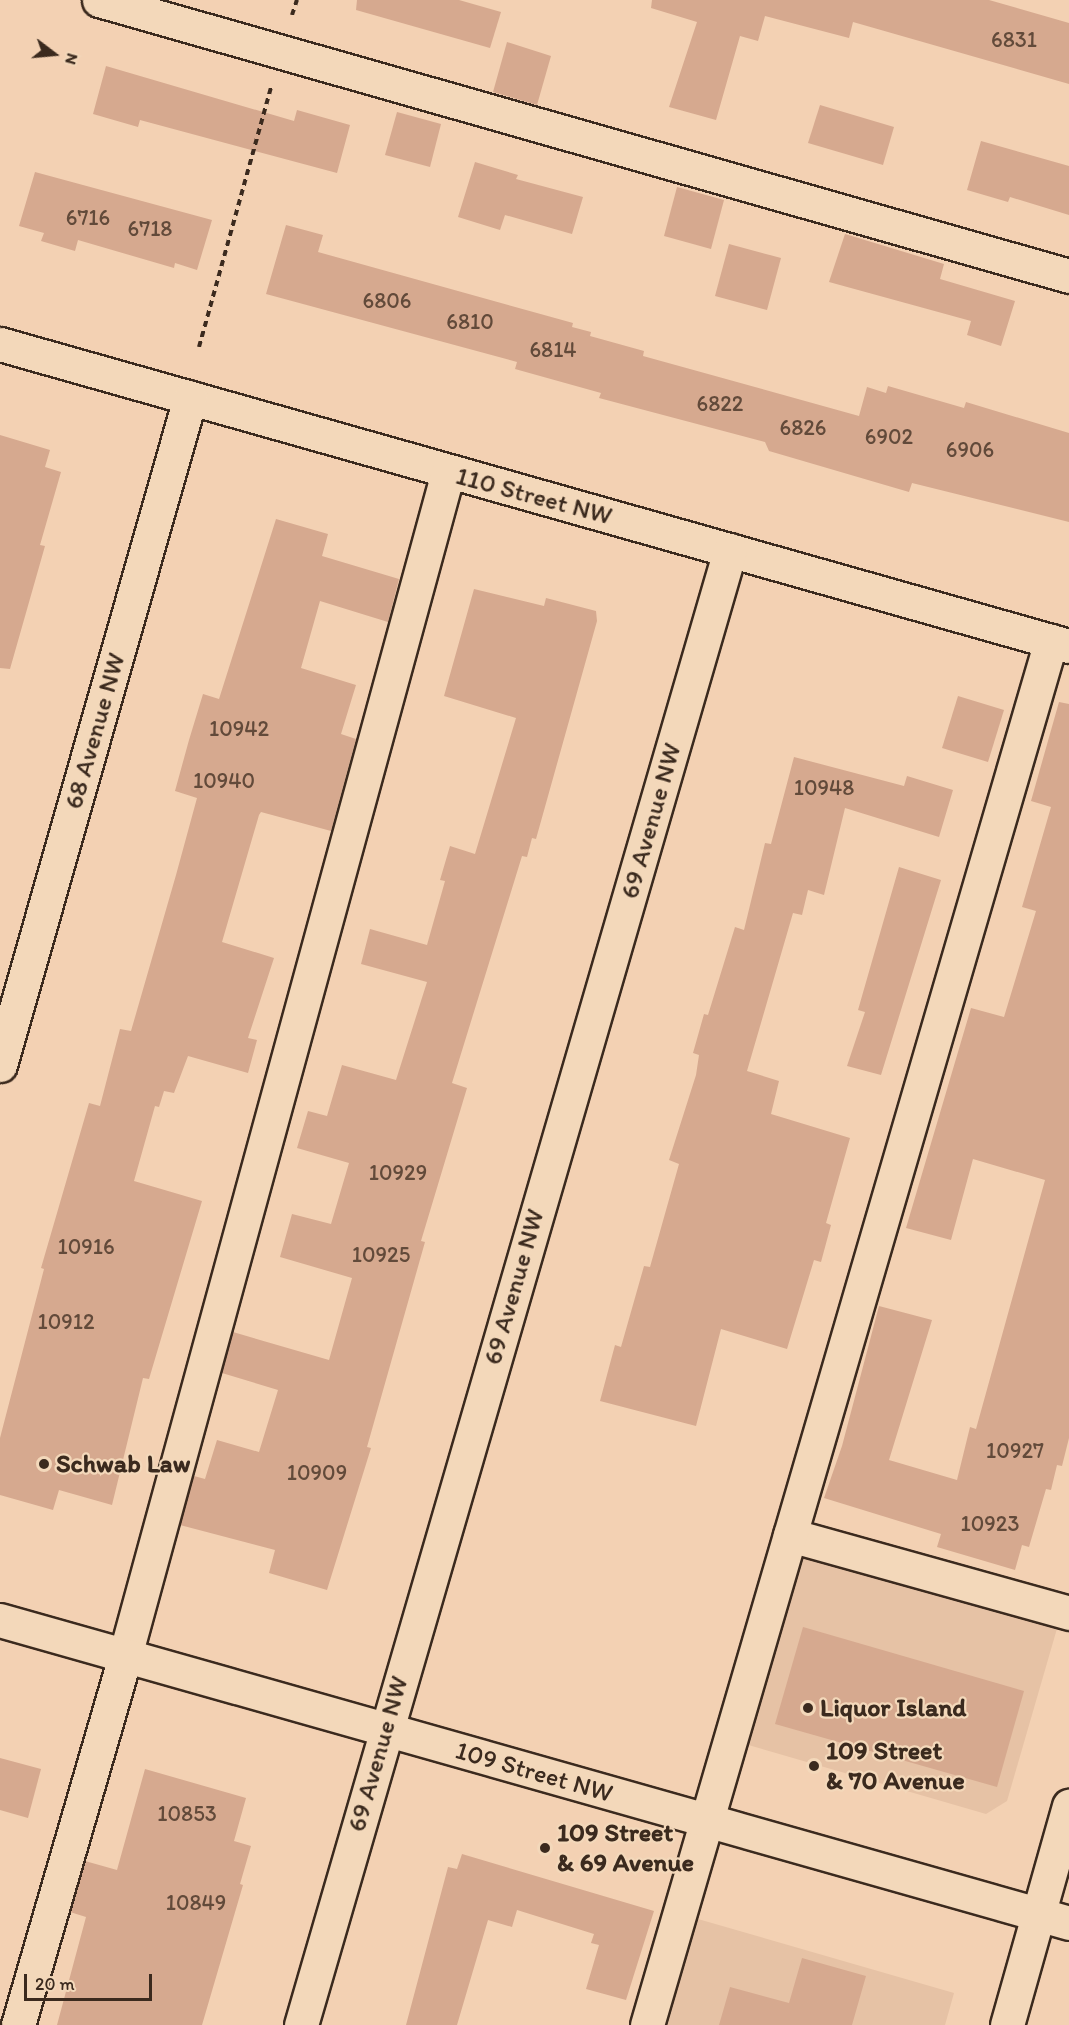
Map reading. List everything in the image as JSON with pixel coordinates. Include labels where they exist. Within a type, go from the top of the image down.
[{"type":"street","points":[[99,0],[1069,276]]},
{"type":"street","name":"110 Street NW","points":[[0,344],[1060,644]]},
{"type":"street","name":"68 Avenue NW","points":[[0,1065],[190,398]]},
{"type":"street","points":[[18,2025],[125,1656],[448,472]]},
{"type":"street","name":"69 Avenue NW","points":[[301,2025],[730,550]]},
{"type":"street","points":[[646,2025],[790,1536],[1060,644]]},
{"type":"street","points":[[790,1536],[1069,1613]]},
{"type":"street","name":"109 Street NW","points":[[0,1620],[1054,1919]]},
{"type":"street","points":[[1007,2025],[1054,1919],[1069,1806]]},
{"type":"path","points":[[199,347],[297,0]]},
{"type":"shaded area","points":[[780,1516],[1065,1601],[1007,1801],[986,1814],[714,1735]]},
{"type":"shaded area","points":[[691,1917],[954,1993],[945,2025],[660,2025]]},
{"type":"building","points":[[357,0],[459,0],[501,12],[490,48],[356,10]]},
{"type":"building","points":[[652,0],[989,0],[1069,23],[1069,84],[853,22],[849,38],[765,16],[758,41],[740,36],[716,120],[669,107],[697,22],[651,8]]},
{"type":"building","points":[[507,42],[551,56],[537,105],[493,92]]},
{"type":"building","points":[[106,66],[294,121],[297,110],[350,125],[337,173],[140,120],[138,127],[93,114]]},
{"type":"building","points":[[820,105],[894,127],[883,165],[808,143]]},
{"type":"building","points":[[397,112],[441,124],[430,167],[385,155]]},
{"type":"building","points":[[981,141],[1069,166],[1069,215],[1010,197],[1008,202],[967,190]]},
{"type":"building","points":[[475,162],[518,175],[516,179],[583,197],[572,234],[505,215],[500,230],[458,217]]},
{"type":"building","points":[[35,172],[212,220],[197,270],[175,263],[174,268],[78,240],[75,251],[41,241],[44,233],[19,226]]},
{"type":"building","points":[[677,187],[724,200],[711,249],[664,236]]},
{"type":"building","points":[[286,225],[323,235],[318,252],[573,323],[572,327],[591,332],[590,336],[644,351],[643,356],[859,416],[867,387],[886,393],[888,386],[964,408],[966,402],[1069,433],[1069,522],[912,483],[909,492],[769,451],[765,442],[599,398],[601,393],[515,369],[517,362],[266,294]]},
{"type":"building","points":[[845,234],[944,264],[940,279],[1015,301],[1001,346],[967,335],[971,321],[829,282]]},
{"type":"building","points":[[729,244],[781,258],[767,310],[715,296]]},
{"type":"building","points":[[0,435],[50,450],[45,467],[61,472],[40,545],[45,546],[10,669],[0,668]]},
{"type":"building","points":[[276,519],[328,534],[322,556],[399,579],[388,622],[320,601],[301,668],[356,685],[341,734],[356,739],[331,831],[261,812],[259,815],[222,942],[274,958],[248,1038],[257,1040],[248,1073],[188,1056],[174,1093],[164,1091],[159,1107],[155,1106],[134,1181],[202,1201],[149,1379],[143,1378],[112,1505],[59,1490],[53,1510],[0,1495],[0,1438],[44,1269],[41,1268],[89,1103],[100,1106],[120,1029],[131,1031],[197,798],[175,791],[189,740],[203,694],[219,699]]},
{"type":"building","points":[[474,589],[544,606],[546,598],[596,611],[597,621],[536,839],[532,838],[527,857],[522,856],[452,1083],[467,1088],[421,1241],[425,1242],[367,1447],[371,1448],[327,1590],[269,1573],[275,1550],[180,1525],[194,1476],[205,1479],[217,1440],[259,1452],[278,1390],[222,1373],[233,1332],[329,1360],[352,1278],[280,1257],[292,1214],[331,1224],[349,1163],[297,1148],[308,1111],[327,1116],[342,1065],[396,1080],[427,982],[361,964],[370,929],[427,945],[445,881],[440,880],[450,846],[475,854],[516,718],[444,696]]},
{"type":"building","points":[[958,696],[1004,710],[988,762],[942,748]]},
{"type":"building","points":[[1059,702],[1069,704],[1069,1438],[1062,1466],[1057,1465],[1051,1490],[1046,1489],[1029,1547],[1022,1545],[1015,1570],[937,1547],[941,1534],[824,1498],[842,1446],[879,1306],[932,1320],[889,1460],[957,1480],[970,1427],[976,1429],[1045,1180],[973,1159],[951,1240],[906,1228],[971,1008],[1004,1017],[1036,911],[1022,907],[1051,807],[1031,801]]},
{"type":"building","points":[[794,757],[904,786],[907,776],[953,790],[939,837],[845,808],[824,895],[808,890],[802,915],[793,913],[747,1071],[779,1081],[771,1114],[850,1138],[826,1223],[831,1225],[821,1262],[814,1260],[787,1349],[721,1329],[696,1426],[600,1401],[615,1345],[621,1347],[644,1266],[650,1267],[679,1164],[669,1160],[696,1075],[699,1055],[693,1053],[704,1014],[708,1015],[735,927],[744,930],[765,843],[771,844]]},
{"type":"building","points":[[899,867],[941,880],[881,1075],[847,1066],[865,1012],[858,1010]]},
{"type":"building","points":[[803,1627],[1024,1691],[997,1787],[775,1724]]},
{"type":"building","points":[[0,1758],[41,1769],[28,1818],[0,1810]]},
{"type":"building","points":[[145,1769],[246,1798],[234,1841],[251,1846],[240,1884],[243,1885],[202,2025],[57,2025],[86,1917],[70,1912],[85,1861],[117,1870]]},
{"type":"building","points":[[462,1854],[654,1911],[626,2000],[586,1989],[599,1945],[591,1943],[594,1934],[517,1910],[512,1927],[488,1920],[457,2025],[406,2025],[448,1867],[457,1869]]},
{"type":"building","points":[[802,1958],[866,1976],[852,2025],[719,2025],[730,1987],[789,2003]]},
{"type":"place","name":"Schwab Law","points":[[44,1464]]},
{"type":"place","name":"Liquor Island","points":[[808,1708]]},
{"type":"place","name":"109 Street & 70 Avenue","points":[[814,1766]]},
{"type":"place","name":"109 Street & 69 Avenue","points":[[545,1848]]}]
